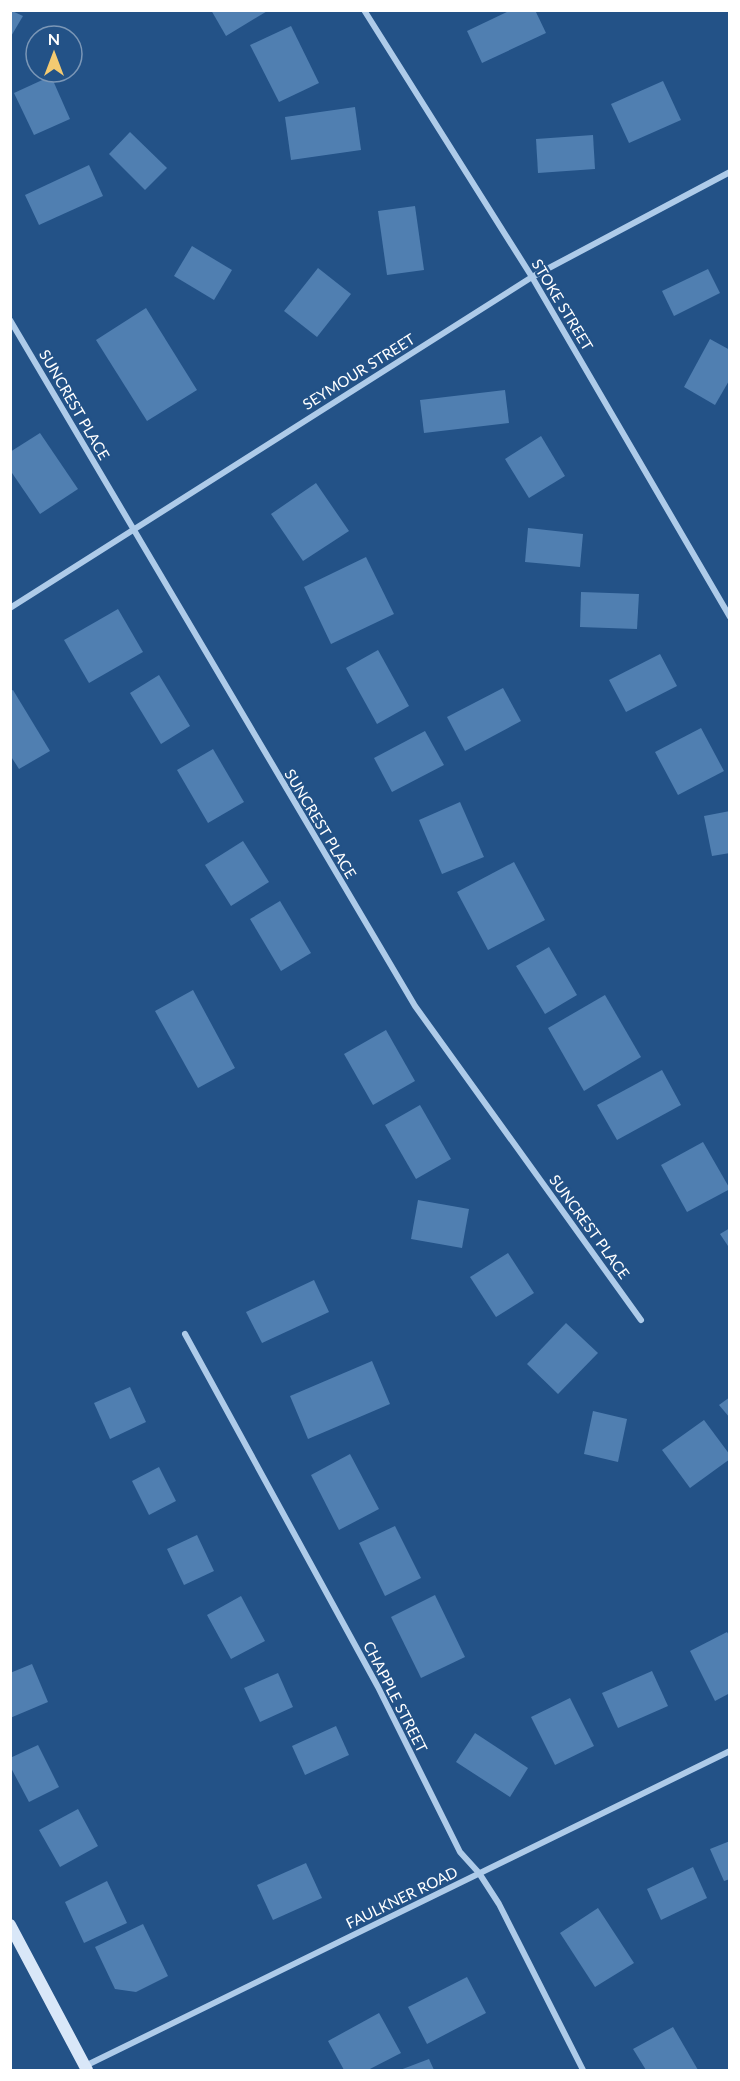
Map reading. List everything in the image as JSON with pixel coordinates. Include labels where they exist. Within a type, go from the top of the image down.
[{"type":"street","name":"STOKE STREET","points":[[364,10],[532,277],[729,617]]},
{"type":"street","name":"SEYMOUR STREET","points":[[10,608],[532,277],[729,171]]},
{"type":"street","name":"SUNCREST PLACE","points":[[10,320],[415,1006],[641,1320]]},
{"type":"street","name":"CHAPPLE STREET","points":[[185,1334],[378,1687],[460,1852],[479,1874],[499,1904],[583,2070]]},
{"type":"street","name":"FAULKNER ROAD","points":[[86,2068],[729,1752]]},
{"type":"street","points":[[10,1925],[86,2068]]},
{"type":"building","points":[[10,10],[23,16],[10,38]]},
{"type":"building","points":[[211,10],[269,10],[226,36]]},
{"type":"building","points":[[511,10],[535,10],[546,33],[482,63],[467,31]]},
{"type":"building","points":[[291,26],[319,83],[279,102],[250,45]]},
{"type":"building","points":[[663,81],[681,120],[629,143],[611,104]]},
{"type":"building","points":[[34,84],[55,84],[70,119],[34,135],[14,93]]},
{"type":"building","points":[[355,107],[361,150],[291,160],[285,117]]},
{"type":"building","points":[[130,132],[167,168],[145,190],[109,154]]},
{"type":"building","points":[[593,135],[595,169],[538,173],[536,139]]},
{"type":"building","points":[[89,165],[103,196],[39,225],[25,195]]},
{"type":"building","points":[[415,206],[424,270],[387,275],[378,211]]},
{"type":"building","points":[[192,246],[232,270],[214,300],[174,276]]},
{"type":"building","points":[[318,268],[351,294],[317,337],[284,311]]},
{"type":"building","points":[[708,269],[720,293],[674,316],[662,291]]},
{"type":"building","points":[[146,308],[197,390],[147,421],[96,340]]},
{"type":"building","points":[[710,339],[730,350],[730,379],[715,405],[684,387]]},
{"type":"building","points":[[505,390],[509,423],[424,433],[420,400]]},
{"type":"building","points":[[40,433],[78,489],[40,514],[10,470],[10,452]]},
{"type":"building","points":[[541,436],[565,476],[529,498],[505,459]]},
{"type":"building","points":[[316,483],[349,531],[303,561],[271,514]]},
{"type":"building","points":[[528,528],[583,534],[580,567],[525,562]]},
{"type":"building","points":[[366,557],[394,614],[331,644],[304,587]]},
{"type":"building","points":[[581,592],[639,594],[637,629],[580,627]]},
{"type":"building","points":[[118,609],[143,652],[89,683],[64,640]]},
{"type":"building","points":[[378,650],[409,706],[377,724],[346,668]]},
{"type":"building","points":[[660,654],[677,686],[626,712],[609,680]]},
{"type":"building","points":[[159,675],[190,726],[161,744],[130,693]]},
{"type":"building","points":[[503,688],[521,721],[465,751],[447,717]]},
{"type":"building","points":[[13,690],[50,751],[19,769],[10,755],[10,691]]},
{"type":"building","points":[[701,728],[724,771],[678,795],[655,752]]},
{"type":"building","points":[[425,731],[444,765],[392,792],[374,758]]},
{"type":"building","points":[[213,749],[244,802],[208,823],[177,770]]},
{"type":"building","points":[[460,802],[484,857],[442,874],[419,820]]},
{"type":"building","points":[[730,811],[730,853],[712,856],[704,816]]},
{"type":"building","points":[[243,841],[269,882],[231,906],[205,865]]},
{"type":"building","points":[[514,862],[545,920],[488,950],[457,892]]},
{"type":"building","points":[[280,901],[311,953],[281,971],[250,919]]},
{"type":"building","points":[[549,947],[577,995],[545,1014],[516,966]]},
{"type":"building","points":[[193,990],[235,1068],[198,1088],[155,1011]]},
{"type":"building","points":[[605,995],[641,1057],[584,1091],[548,1028]]},
{"type":"building","points":[[386,1030],[415,1081],[373,1105],[344,1054]]},
{"type":"building","points":[[662,1070],[681,1105],[617,1140],[597,1105]]},
{"type":"building","points":[[420,1105],[451,1159],[416,1179],[385,1125]]},
{"type":"building","points":[[703,1142],[730,1189],[687,1212],[661,1165]]},
{"type":"building","points":[[418,1200],[469,1209],[462,1248],[411,1239]]},
{"type":"building","points":[[730,1228],[730,1249],[720,1234]]},
{"type":"building","points":[[508,1253],[534,1293],[496,1317],[470,1277]]},
{"type":"building","points":[[314,1280],[329,1312],[262,1343],[246,1312]]},
{"type":"building","points":[[566,1323],[598,1353],[558,1394],[527,1364]]},
{"type":"building","points":[[372,1361],[390,1404],[308,1439],[290,1396]]},
{"type":"building","points":[[130,1387],[146,1422],[110,1439],[94,1403]]},
{"type":"building","points":[[730,1397],[730,1418],[719,1405]]},
{"type":"building","points":[[593,1411],[627,1419],[618,1462],[584,1454]]},
{"type":"building","points":[[704,1420],[730,1455],[730,1459],[690,1488],[662,1450]]},
{"type":"building","points":[[350,1454],[379,1509],[339,1530],[311,1475]]},
{"type":"building","points":[[159,1467],[176,1501],[149,1515],[132,1481]]},
{"type":"building","points":[[395,1526],[421,1578],[385,1596],[359,1543]]},
{"type":"building","points":[[197,1535],[214,1571],[184,1585],[167,1549]]},
{"type":"building","points":[[435,1595],[465,1657],[421,1678],[391,1617]]},
{"type":"building","points":[[241,1596],[265,1641],[231,1659],[207,1615]]},
{"type":"building","points":[[727,1632],[730,1637],[730,1693],[715,1701],[690,1651]]},
{"type":"building","points":[[32,1664],[48,1702],[10,1718],[10,1673]]},
{"type":"building","points":[[652,1671],[668,1706],[618,1728],[602,1693]]},
{"type":"building","points":[[278,1673],[293,1707],[260,1722],[244,1688]]},
{"type":"building","points":[[570,1698],[594,1746],[555,1765],[531,1717]]},
{"type":"building","points":[[336,1726],[349,1755],[305,1775],[292,1746]]},
{"type":"building","points":[[475,1733],[528,1768],[510,1797],[456,1762]]},
{"type":"building","points":[[38,1745],[59,1787],[29,1802],[10,1766],[10,1758]]},
{"type":"building","points":[[78,1809],[98,1846],[60,1867],[39,1830]]},
{"type":"building","points":[[730,1841],[730,1879],[724,1881],[710,1849]]},
{"type":"building","points":[[306,1863],[322,1898],[273,1920],[257,1885]]},
{"type":"building","points":[[693,1867],[707,1898],[661,1920],[647,1889]]},
{"type":"building","points":[[107,1881],[127,1923],[84,1943],[65,1902]]},
{"type":"building","points":[[598,1908],[634,1963],[595,1987],[560,1933]]},
{"type":"building","points":[[143,1924],[168,1976],[136,1992],[115,1989],[95,1947]]},
{"type":"building","points":[[467,1977],[486,2013],[427,2044],[408,2007]]},
{"type":"building","points":[[379,2013],[401,2053],[368,2070],[344,2070],[328,2041]]},
{"type":"building","points":[[673,2027],[698,2070],[646,2070],[633,2049]]},
{"type":"building","points":[[429,2059],[434,2070],[400,2070]]}]
